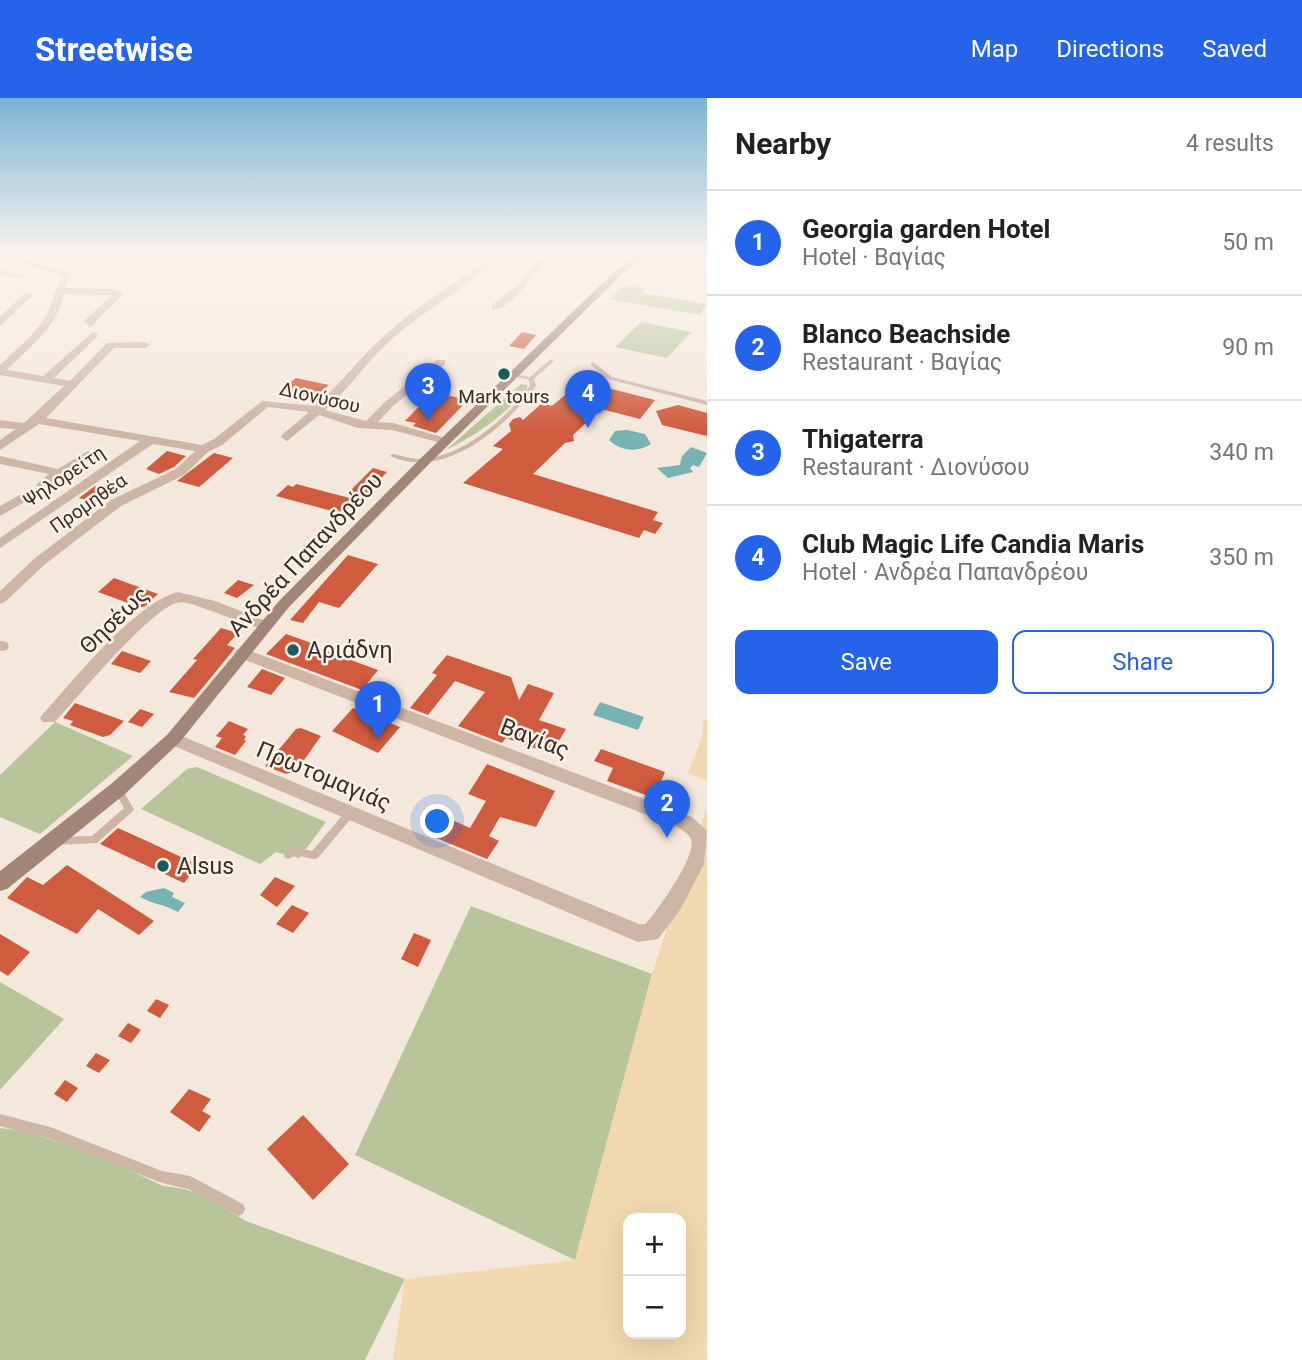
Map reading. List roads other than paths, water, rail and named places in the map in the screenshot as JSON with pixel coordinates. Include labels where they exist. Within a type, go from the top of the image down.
[{"type":"main road","name":"Ανδρέα Παπανδρέου","points":[[0,883],[118,789],[173,739],[266,626],[424,461],[524,377],[582,313]]},
{"type":"street","points":[[53,313],[22,351],[0,372],[71,384]]},
{"type":"street","points":[[44,380],[91,330],[89,321],[98,313]]},
{"type":"street","points":[[287,437],[335,395],[371,351],[420,313]]},
{"type":"street","points":[[0,446],[37,420],[111,345],[145,345]]},
{"type":"street","points":[[369,425],[389,404],[441,362]]},
{"type":"street","name":"Διονύσου","points":[[204,449],[218,442],[265,403],[318,410],[444,442]]},
{"type":"street","points":[[37,420],[204,449]]},
{"type":"street","points":[[0,424],[25,427]]},
{"type":"street","name":"Ψηλορείτη","points":[[0,544],[150,440]]},
{"type":"street","name":"Προμηθέα","points":[[0,599],[39,562],[116,503],[180,472],[204,449]]},
{"type":"street","points":[[42,485],[88,455]]},
{"type":"street","points":[[0,460],[60,473]]},
{"type":"street","points":[[0,512],[23,497]]},
{"type":"street","name":"Θησέως","points":[[49,718],[119,643],[165,601],[181,597],[266,626]]},
{"type":"street","name":"Βαγίας","points":[[243,653],[674,817],[698,831],[701,842],[696,857],[667,916],[650,933]]},
{"type":"street","name":"Πρωτομαγιάς","points":[[173,739],[620,926],[638,933],[650,933]]},
{"type":"lane","points":[[393,456],[424,461],[441,458],[481,437],[526,397],[533,386],[524,377],[551,361]]},
{"type":"lane","points":[[593,364],[610,378],[707,403]]},
{"type":"lane","points":[[54,841],[94,840],[129,809],[118,789]]},
{"type":"lane","points":[[289,855],[293,850],[314,855],[350,813]]},
{"type":"lane","points":[[0,1120],[74,1141],[162,1177],[190,1183],[238,1209]]},
{"type":"water","points":[[627,430],[645,434],[651,444],[640,449],[629,449],[618,447],[609,440],[615,431]]},
{"type":"water","points":[[691,447],[707,453],[699,467],[693,465],[690,468],[693,472],[668,478],[657,468],[680,465],[682,456]]},
{"type":"water","points":[[600,702],[644,717],[638,730],[593,715]]},
{"type":"water","points":[[164,888],[174,893],[172,897],[185,903],[178,912],[140,897],[146,892]]},
{"type":"place","name":"Mark tours","points":[[504,374]]},
{"type":"place","name":"Thigaterra","points":[[428,421]]},
{"type":"place","name":"Club Magic Life Candia Maris","points":[[588,428]]},
{"type":"place","name":"Αριάδνη","points":[[293,650]]},
{"type":"place","name":"Georgia garden Hotel","points":[[378,739]]},
{"type":"place","name":"Blanco Beachside","points":[[667,838]]},
{"type":"place","name":"Alsus","points":[[163,866]]}]
